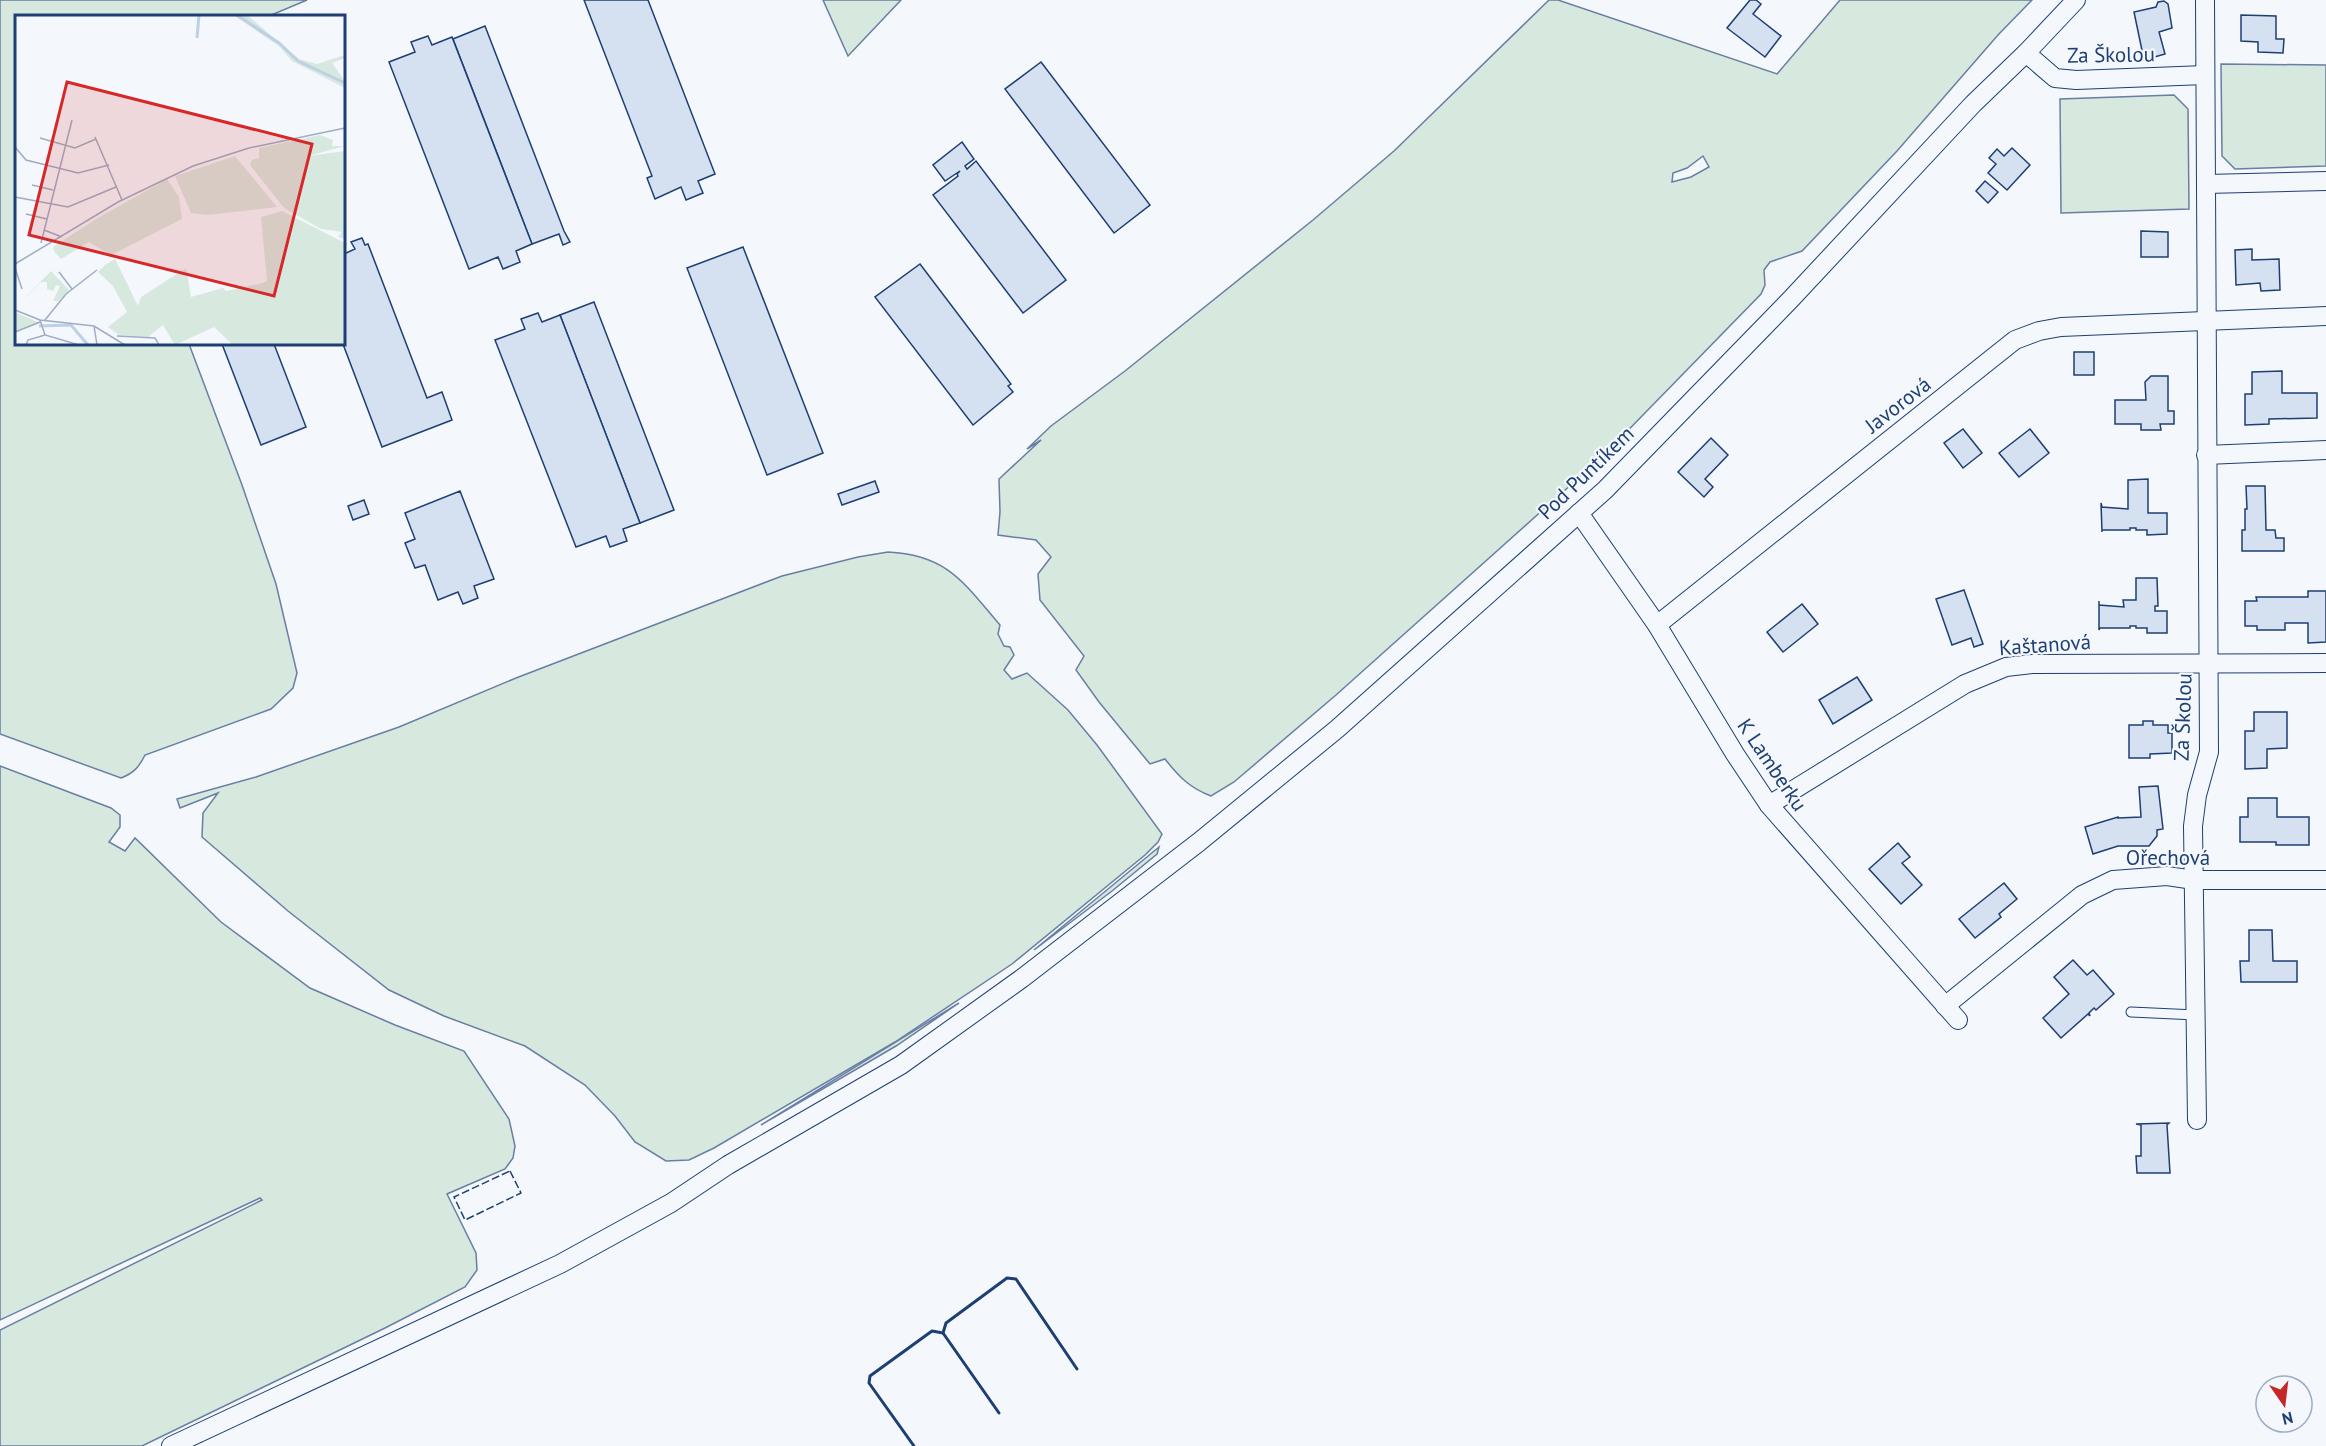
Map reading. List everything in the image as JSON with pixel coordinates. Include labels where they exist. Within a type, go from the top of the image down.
[{"type":"street","name":"Pod Puntíkem","points":[[171,1446],[560,1264],[671,1203],[728,1165],[900,1065],[1021,979],[1199,842],[1336,729],[1605,490],[1791,299],[1973,104],[2076,0]]},
{"type":"street","name":"Za Školou","points":[[2197,1120],[2193,826],[2197,795],[2209,752],[2205,0]]},
{"type":"street","name":"Za Školou","points":[[2026,53],[2055,78],[2076,80],[2205,75]]},
{"type":"street","points":[[2205,184],[2326,181]]},
{"type":"street","points":[[2206,321],[2326,316]]},
{"type":"street","name":"Javorová","points":[[1658,625],[2015,340],[2039,331],[2061,327],[2206,321]]},
{"type":"street","points":[[2206,455],[2326,450]]},
{"type":"street","name":"K Lamberku","points":[[1579,513],[1658,625],[1735,754],[1769,805],[1958,1020]]},
{"type":"street","name":"Kaštanová","points":[[1769,805],[1965,684],[1989,672],[2006,667],[2032,664],[2326,663]]},
{"type":"street","name":"Ořechová","points":[[1945,1006],[2082,895],[2113,880],[2167,876],[2194,880],[2326,880]]},
{"type":"lane","points":[[2131,1012],[2196,1015]]},
{"type":"shaded area","points":[[0,0],[307,0],[271,15],[15,15],[15,345],[189,345],[276,584],[297,673],[293,688],[271,709],[145,755],[136,769],[121,778],[0,734]]},
{"type":"shaded area","points":[[823,0],[901,0],[848,56]]},
{"type":"shaded area","points":[[1549,0],[1558,0],[1777,74],[1840,0],[2032,0],[1998,35],[1897,151],[1802,251],[1770,262],[1764,270],[1765,285],[1761,294],[1602,457],[1336,695],[1234,782],[1211,796],[1185,781],[1165,759],[1150,764],[1076,670],[1084,656],[1040,600],[1038,574],[1051,557],[1036,540],[998,535],[999,479],[1041,440],[1027,449],[1051,426],[1125,371],[1313,220],[1394,151]],"holes":[[[1703,156],[1709,167],[1691,177],[1672,182],[1673,173],[1687,168]]]},
{"type":"shaded area","points":[[2221,64],[2326,65],[2326,166],[2235,169],[2222,156]]},
{"type":"shaded area","points":[[2174,95],[2188,109],[2189,209],[2061,213],[2060,99]]},
{"type":"shaded area","points":[[888,552],[909,554],[926,559],[940,565],[965,584],[1000,625],[998,634],[1004,646],[1010,647],[1014,655],[1004,670],[1012,679],[1027,673],[1068,710],[1097,745],[1162,834],[1158,842],[1145,855],[1012,964],[895,1042],[714,1148],[689,1160],[666,1161],[635,1142],[615,1116],[585,1085],[525,1046],[444,1016],[389,990],[288,911],[202,837],[203,813],[218,793],[180,808],[177,799],[256,777],[399,727],[516,678],[782,576]]},
{"type":"shaded area","points":[[0,766],[111,808],[120,815],[120,827],[109,842],[125,851],[135,838],[221,922],[310,988],[395,1025],[464,1051],[509,1119],[515,1146],[513,1158],[505,1169],[447,1194],[476,1253],[477,1270],[465,1287],[142,1446],[0,1446],[0,1330],[262,1200],[260,1198],[0,1320]]},
{"type":"shaded area","points":[[1159,847],[1157,854],[1034,950]]},
{"type":"shaded area","points":[[959,1003],[896,1046],[761,1125]]},
{"type":"building","points":[[584,0],[648,0],[715,174],[698,181],[703,193],[686,200],[681,187],[655,199],[647,178],[652,176]]},
{"type":"building","points":[[1750,0],[1756,0],[1761,4],[1753,14],[1781,36],[1765,57],[1727,28]]},
{"type":"building","points":[[2164,1],[2168,4],[2172,28],[2159,32],[2165,54],[2144,60],[2134,12],[2156,7],[2158,2]]},
{"type":"building","points":[[2241,15],[2276,16],[2276,39],[2284,39],[2283,53],[2258,52],[2258,42],[2241,41]]},
{"type":"building","points":[[485,26],[570,242],[563,245],[559,234],[532,244],[453,39]]},
{"type":"building","points":[[428,36],[432,45],[452,37],[532,244],[516,251],[520,262],[503,269],[498,257],[469,269],[389,62],[415,52],[411,42]]},
{"type":"building","points":[[1041,62],[1150,205],[1114,233],[1005,89]]},
{"type":"building","points":[[962,142],[974,159],[965,166],[967,169],[976,161],[1066,280],[1023,313],[933,195],[958,176],[960,171],[945,181],[933,165]]},
{"type":"building","points":[[2012,148],[2030,165],[2007,190],[1988,173],[1996,164],[1989,158],[1997,149],[2004,156]]},
{"type":"building","points":[[1985,181],[1998,192],[1988,203],[1976,191]]},
{"type":"building","points":[[2141,231],[2168,232],[2168,257],[2141,257]]},
{"type":"building","points":[[362,238],[365,245],[368,244],[427,398],[442,392],[452,420],[382,447],[343,345],[345,254],[355,249],[351,242]]},
{"type":"building","points":[[743,247],[823,453],[767,475],[687,268]]},
{"type":"building","points":[[2252,249],[2252,260],[2279,259],[2280,290],[2261,291],[2260,283],[2236,285],[2235,250]]},
{"type":"building","points":[[920,264],[1011,384],[1008,386],[1013,392],[973,425],[875,297]]},
{"type":"building","points":[[594,302],[674,510],[640,523],[560,315]]},
{"type":"building","points":[[538,313],[542,322],[560,315],[640,523],[623,529],[627,541],[610,547],[606,536],[576,547],[495,340],[525,329],[521,319]]},
{"type":"building","points":[[222,345],[274,345],[306,427],[261,445]]},
{"type":"building","points":[[2074,352],[2094,352],[2094,375],[2074,375]]},
{"type":"building","points":[[2282,371],[2282,393],[2317,393],[2317,418],[2269,419],[2269,424],[2245,425],[2245,394],[2252,394],[2252,372]]},
{"type":"building","points":[[2151,376],[2168,376],[2168,411],[2174,411],[2174,424],[2160,424],[2161,430],[2141,430],[2141,424],[2115,424],[2115,400],[2146,400],[2145,382]]},
{"type":"building","points":[[1963,429],[1982,453],[1963,468],[1944,443]]},
{"type":"building","points":[[2030,429],[2049,453],[2019,477],[1999,453]]},
{"type":"building","points":[[1711,438],[1728,455],[1705,479],[1713,487],[1704,497],[1678,472]]},
{"type":"building","points":[[2148,479],[2148,513],[2167,513],[2167,534],[2147,535],[2147,530],[2136,530],[2136,528],[2102,530],[2102,532],[2101,503],[2102,507],[2128,509],[2128,480]]},
{"type":"building","points":[[875,481],[879,492],[842,505],[838,494]]},
{"type":"building","points":[[2246,486],[2265,486],[2266,530],[2275,530],[2276,538],[2284,538],[2284,551],[2242,551],[2242,530],[2245,530],[2245,509],[2247,509]]},
{"type":"building","points":[[460,491],[494,579],[474,586],[478,598],[463,604],[458,592],[438,600],[425,565],[415,568],[405,543],[415,539],[405,513]]},
{"type":"building","points":[[364,500],[369,514],[353,520],[348,506]]},
{"type":"building","points":[[2136,578],[2157,578],[2158,606],[2155,606],[2155,611],[2167,611],[2167,633],[2147,633],[2147,628],[2136,628],[2136,626],[2100,628],[2099,630],[2099,605],[2124,607],[2123,600],[2136,600]]},
{"type":"building","points":[[1964,590],[1983,644],[1974,647],[1971,638],[1952,645],[1936,599]]},
{"type":"building","points":[[2308,591],[2326,591],[2326,642],[2308,643],[2308,623],[2285,623],[2285,630],[2257,630],[2257,626],[2245,626],[2245,601],[2257,601],[2256,597],[2308,597]]},
{"type":"building","points":[[1802,604],[1818,624],[1783,652],[1767,632]]},
{"type":"building","points":[[1857,677],[1872,700],[1833,724],[1819,700]]},
{"type":"building","points":[[2254,712],[2287,712],[2287,748],[2267,749],[2267,768],[2245,769],[2245,731],[2254,731]]},
{"type":"building","points":[[2143,721],[2153,721],[2153,725],[2168,725],[2168,733],[2172,733],[2172,753],[2150,754],[2150,758],[2129,758],[2129,725],[2143,725]]},
{"type":"building","points":[[2158,786],[2163,829],[2157,830],[2157,836],[2149,846],[2118,846],[2093,854],[2085,827],[2118,817],[2141,817],[2139,787]]},
{"type":"building","points":[[2248,798],[2277,798],[2277,817],[2309,817],[2309,845],[2240,842],[2240,817],[2248,817]]},
{"type":"building","points":[[1898,843],[1910,857],[1902,863],[1922,885],[1901,904],[1869,869]]},
{"type":"building","points":[[2004,883],[2017,899],[1999,914],[2001,917],[1975,938],[1959,919]]},
{"type":"building","points":[[2249,930],[2272,930],[2273,961],[2297,961],[2297,982],[2241,982],[2240,961],[2249,961]]},
{"type":"building","points":[[2073,960],[2087,975],[2093,970],[2114,994],[2096,1010],[2094,1008],[2089,1013],[2090,1016],[2088,1014],[2061,1038],[2043,1018],[2069,994],[2054,977]]},
{"type":"building","points":[[2169,1123],[2167,1125],[2170,1173],[2137,1173],[2136,1156],[2141,1156],[2141,1125],[2136,1124]]},
{"type":"fence","points":[[510,1171],[521,1193],[465,1220],[454,1197],[510,1171]]},
{"type":"wall","points":[[914,1446],[869,1383],[870,1376],[932,1331],[943,1333],[946,1323],[1007,1278],[1016,1279],[1077,1369]]},
{"type":"wall","points":[[943,1333],[999,1413]]}]
